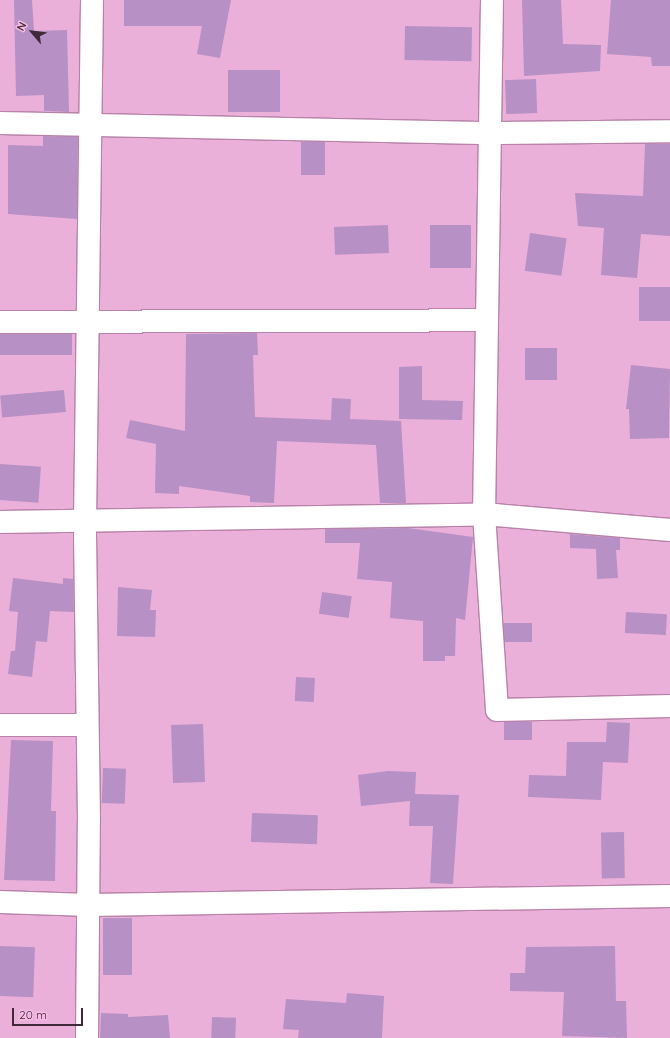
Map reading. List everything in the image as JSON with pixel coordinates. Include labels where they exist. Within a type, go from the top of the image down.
[{"type":"street","points":[[88,1038],[89,904],[85,522],[90,319],[92,0]]},
{"type":"street","points":[[492,0],[493,133],[485,320],[484,514],[497,710],[670,706]]},
{"type":"street","points":[[0,123],[493,133],[670,131]]},
{"type":"street","points":[[0,322],[90,319],[485,320]]},
{"type":"street","points":[[0,522],[85,522],[484,514],[670,530]]},
{"type":"street","points":[[0,725],[87,725]]},
{"type":"street","points":[[0,902],[89,904],[670,896]]},
{"type":"building","points":[[14,0],[32,0],[34,31],[67,30],[69,112],[44,111],[44,95],[16,96]]},
{"type":"building","points":[[124,0],[231,0],[220,58],[197,54],[202,26],[124,26]]},
{"type":"building","points":[[522,0],[561,0],[563,44],[601,45],[600,71],[524,76]]},
{"type":"building","points":[[611,0],[670,0],[670,66],[652,66],[651,57],[607,54]]},
{"type":"building","points":[[405,26],[472,27],[471,61],[404,60]]},
{"type":"building","points":[[228,70],[280,70],[280,112],[228,112]]},
{"type":"building","points":[[536,79],[537,113],[506,114],[505,80]]},
{"type":"building","points":[[43,136],[78,137],[77,219],[8,214],[8,145],[43,146]]},
{"type":"building","points":[[301,142],[325,142],[325,175],[301,175]]},
{"type":"building","points":[[645,144],[670,144],[670,236],[641,234],[637,278],[601,275],[604,228],[578,226],[575,193],[643,196]]},
{"type":"building","points":[[388,225],[389,253],[335,255],[334,227]]},
{"type":"building","points":[[430,225],[471,225],[471,268],[430,268]]},
{"type":"building","points":[[530,233],[567,238],[561,276],[525,271]]},
{"type":"building","points":[[639,287],[670,287],[670,321],[639,321]]},
{"type":"building","points":[[257,333],[258,355],[253,355],[255,417],[331,420],[332,398],[351,399],[350,419],[401,421],[406,503],[380,503],[376,445],[277,441],[274,503],[250,502],[250,496],[179,486],[179,494],[155,493],[156,444],[126,438],[130,420],[185,431],[186,334]]},
{"type":"building","points":[[0,334],[72,334],[72,355],[0,355]]},
{"type":"building","points":[[525,348],[557,348],[557,380],[525,380]]},
{"type":"building","points":[[631,365],[670,369],[669,438],[630,439],[629,409],[626,409]]},
{"type":"building","points":[[422,366],[422,400],[463,401],[462,420],[399,419],[399,367]]},
{"type":"building","points":[[64,390],[66,412],[2,417],[0,396]]},
{"type":"building","points":[[0,464],[41,467],[38,503],[0,500]]},
{"type":"building","points":[[408,528],[473,537],[465,620],[456,618],[455,656],[445,656],[445,661],[423,661],[423,621],[390,618],[392,582],[357,579],[360,543],[325,543],[325,529]]},
{"type":"building","points":[[570,534],[620,538],[620,550],[616,550],[618,578],[597,579],[596,549],[570,548]]},
{"type":"building","points":[[13,578],[63,584],[63,578],[73,579],[74,612],[50,611],[47,642],[36,641],[32,677],[8,674],[11,651],[15,651],[18,612],[9,611]]},
{"type":"building","points":[[118,587],[152,590],[150,610],[156,610],[155,637],[117,636]]},
{"type":"building","points":[[322,592],[352,596],[349,618],[319,614]]},
{"type":"building","points":[[626,612],[667,614],[666,635],[625,633]]},
{"type":"building","points":[[504,623],[532,623],[532,642],[504,642]]},
{"type":"building","points":[[296,677],[315,678],[314,702],[295,701]]},
{"type":"building","points":[[504,722],[532,722],[532,740],[504,740]]},
{"type":"building","points":[[607,722],[630,723],[628,763],[603,762],[601,800],[528,797],[529,775],[566,776],[567,742],[606,742]]},
{"type":"building","points":[[203,724],[205,782],[173,783],[171,725]]},
{"type":"building","points":[[11,740],[53,741],[51,811],[56,811],[55,881],[4,880]]},
{"type":"building","points":[[103,768],[126,769],[125,804],[102,803]]},
{"type":"building","points":[[388,771],[416,772],[415,794],[459,795],[453,884],[430,883],[433,826],[409,826],[410,801],[361,806],[358,775]]},
{"type":"building","points":[[252,813],[318,815],[317,844],[251,842]]},
{"type":"building","points":[[601,832],[624,832],[625,878],[602,878]]},
{"type":"building","points":[[103,918],[132,918],[132,975],[103,975]]},
{"type":"building","points":[[0,946],[35,947],[33,997],[0,996]]},
{"type":"building","points":[[615,946],[616,1001],[626,1001],[627,1038],[562,1036],[564,992],[510,991],[510,973],[525,973],[526,947]]},
{"type":"building","points":[[347,993],[384,996],[382,1038],[298,1038],[299,1030],[283,1029],[286,999],[346,1003]]},
{"type":"building","points":[[101,1013],[128,1014],[128,1017],[168,1015],[170,1038],[100,1038]]},
{"type":"building","points":[[212,1017],[236,1018],[235,1038],[211,1038]]}]
